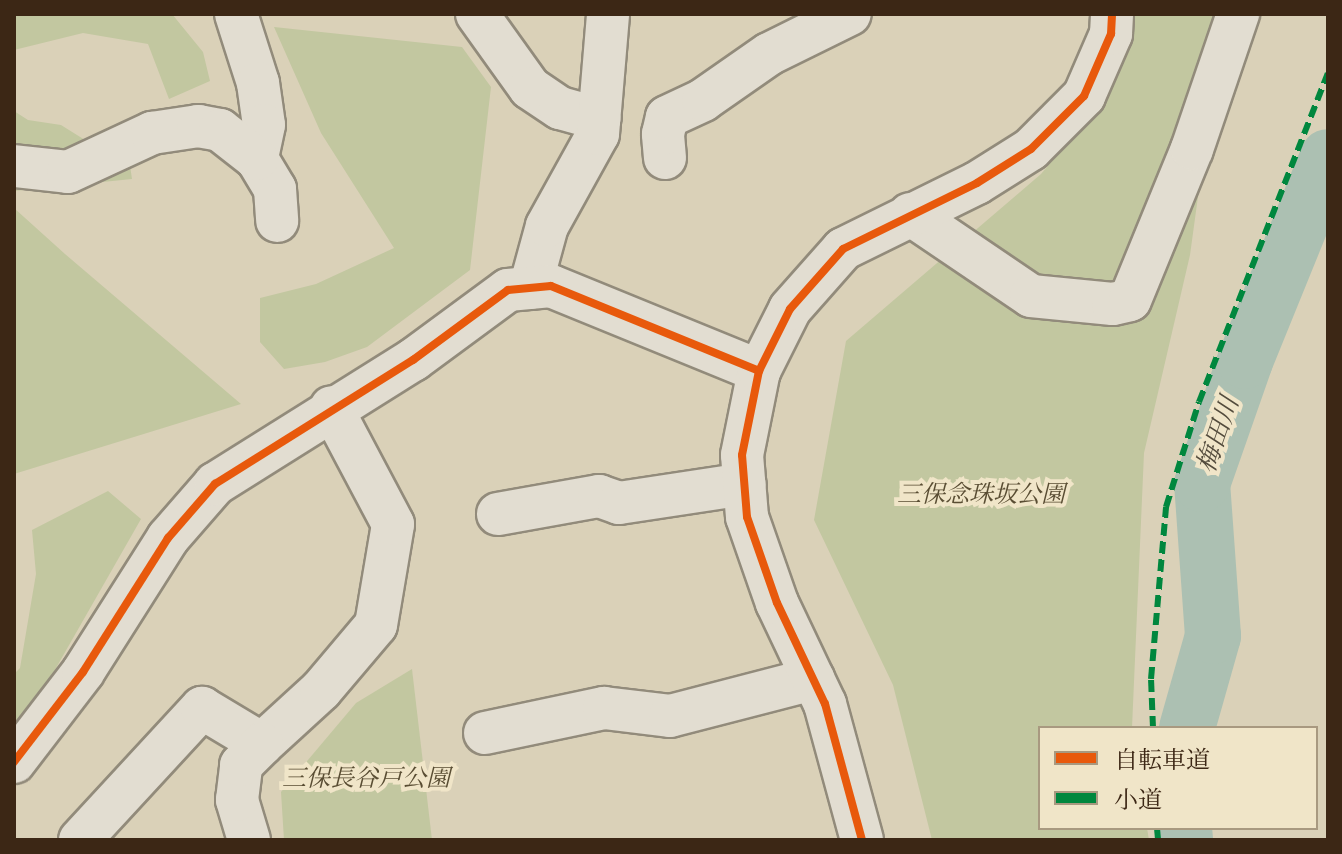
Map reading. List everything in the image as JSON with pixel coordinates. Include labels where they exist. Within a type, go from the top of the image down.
[{"type":"street","points":[[236,14],[258,83],[264,125],[257,159]]},
{"type":"street","points":[[477,14],[530,88],[560,108],[600,119]]},
{"type":"street","points":[[530,288],[547,226],[598,134],[608,14]]},
{"type":"street","points":[[665,158],[667,117],[703,100],[769,54],[850,14]]},
{"type":"street","points":[[862,840],[825,704],[777,603],[747,517],[742,455],[759,371],[790,309],[843,249],[977,183],[1031,149],[1084,96],[1111,34],[1112,14]]},
{"type":"street","points":[[910,214],[1031,296],[1113,304],[1130,300],[1192,149],[1238,14]]},
{"type":"street","points":[[14,166],[68,172],[152,133],[198,126],[220,130],[257,159],[275,189],[277,221]]},
{"type":"street","points":[[14,762],[83,672],[168,538],[215,484],[331,407],[413,360],[508,290],[551,286],[759,371]]},
{"type":"street","points":[[249,840],[237,800],[241,765],[321,690],[376,625],[393,524],[331,407]]},
{"type":"street","points":[[498,514],[599,496],[619,503],[745,484]]},
{"type":"street","points":[[485,733],[604,708],[670,716],[813,679]]},
{"type":"street","points":[[80,840],[202,708],[262,744]]},
{"type":"green space","points":[[14,14],[172,14],[203,52],[210,81],[169,99],[148,44],[83,33],[14,50]]},
{"type":"green space","name":"三保念珠坂公園","points":[[1126,14],[1223,14],[1190,255],[1144,453],[1132,726],[1038,726],[1038,830],[1147,830],[1149,840],[932,840],[893,685],[814,520],[846,341],[1041,174],[1088,118]]},
{"type":"green space","points":[[274,27],[462,47],[491,87],[470,270],[367,347],[325,362],[284,369],[260,342],[260,298],[316,284],[394,248],[321,133]]},
{"type":"green space","points":[[14,111],[28,120],[61,125],[85,140],[125,132],[132,179],[14,191]]},
{"type":"green space","points":[[14,208],[65,254],[241,404],[14,474]]},
{"type":"green space","points":[[108,491],[141,519],[40,696],[14,723],[14,674],[20,668],[36,574],[32,530]]},
{"type":"green space","name":"三保長谷戸公園","points":[[412,669],[432,840],[284,840],[281,792],[356,703]]},
{"type":"waterway","name":"梅田川","points":[[1188,726],[1213,636],[1202,484],[1245,361],[1328,157]]},
{"type":"waterway","name":"梅田川","points":[[1184,830],[1185,840]]},
{"type":"marked path","points":[[1153,726],[1151,679],[1166,507],[1199,402],[1328,73]]},
{"type":"marked path","points":[[1157,830],[1158,840]]},
{"type":"cycle path","points":[[862,840],[825,704],[777,603],[747,517],[742,455],[759,371],[790,309],[843,249],[977,183],[1031,149],[1084,96],[1111,34],[1112,14]]},
{"type":"cycle path","points":[[14,762],[83,672],[168,538],[215,484],[413,360],[508,290],[551,286],[759,371]]}]
